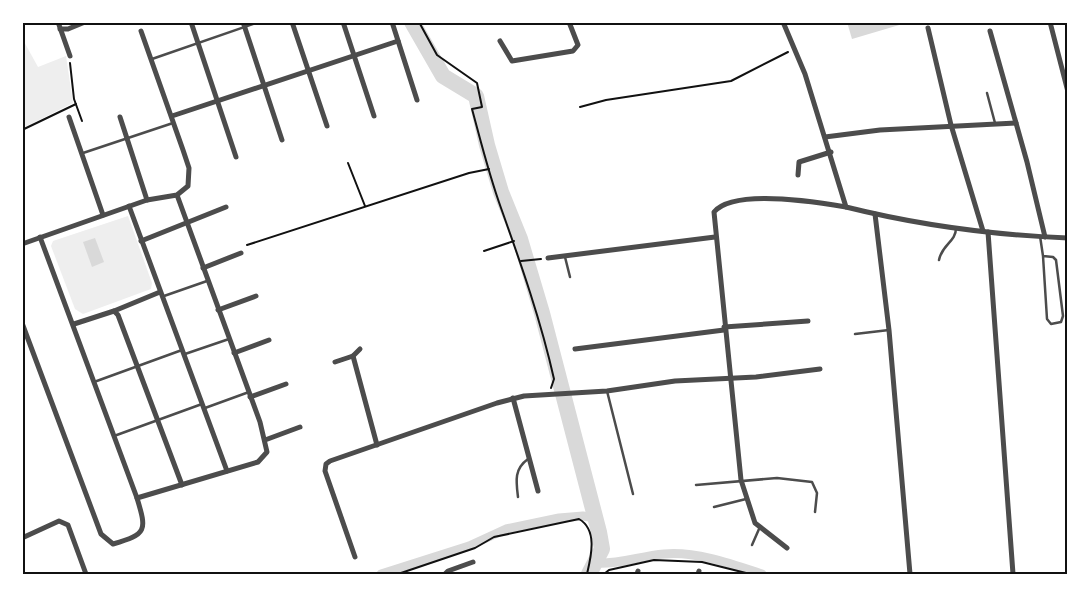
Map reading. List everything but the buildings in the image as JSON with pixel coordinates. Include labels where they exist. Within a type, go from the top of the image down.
[{"type":"street","points":[[58,22],[70,56]]},
{"type":"street","points":[[60,29],[68,29],[85,22]]},
{"type":"street","points":[[191,22],[236,157]]},
{"type":"street","points":[[292,22],[327,126]]},
{"type":"street","points":[[343,22],[374,116]]},
{"type":"street","points":[[392,22],[417,100]]},
{"type":"street","points":[[500,41],[512,62],[573,51],[578,45],[569,22]]},
{"type":"street","points":[[783,22],[805,74],[831,152],[846,208]]},
{"type":"street","points":[[1050,22],[1068,92]]},
{"type":"street","points":[[244,25],[282,140]]},
{"type":"street","points":[[928,28],[951,125],[985,232],[1013,574]]},
{"type":"street","points":[[22,244],[147,200],[177,196],[188,186],[189,168],[142,31]]},
{"type":"street","points":[[990,31],[1016,123],[1042,237]]},
{"type":"street","points":[[172,116],[398,41]]},
{"type":"street","points":[[69,117],[103,214]]},
{"type":"street","points":[[120,117],[147,200]]},
{"type":"street","points":[[825,137],[880,130],[1016,123]]},
{"type":"street","points":[[798,175],[797,164],[801,160],[831,152]]},
{"type":"street","points":[[137,498],[227,471],[263,458],[267,452],[265,440],[185,223],[177,196]]},
{"type":"street","points":[[787,548],[766,531],[760,529],[755,523],[741,480],[724,328],[714,212],[723,203],[730,201],[763,198],[819,203],[985,232],[1068,238]]},
{"type":"street","points":[[129,206],[227,471]]},
{"type":"street","points":[[141,241],[226,207]]},
{"type":"street","points":[[876,214],[889,330],[910,574]]},
{"type":"street","points":[[22,323],[101,534],[113,544],[135,538],[142,533],[144,525],[137,498],[74,324],[40,237]]},
{"type":"street","points":[[548,258],[715,237]]},
{"type":"street","points":[[203,268],[241,254]]},
{"type":"street","points":[[74,324],[161,294]]},
{"type":"street","points":[[218,310],[256,296]]},
{"type":"street","points":[[114,311],[120,320],[139,366],[182,486]]},
{"type":"street","points":[[575,349],[724,328],[808,321]]},
{"type":"street","points":[[234,353],[269,340]]},
{"type":"street","points":[[335,362],[353,356],[360,348]]},
{"type":"street","points":[[353,356],[377,445]]},
{"type":"street","points":[[355,557],[325,471],[326,464],[513,398],[567,392],[607,391],[675,381],[820,369]]},
{"type":"street","points":[[249,395],[286,384]]},
{"type":"street","points":[[513,398],[538,491]]},
{"type":"street","points":[[265,440],[300,427]]},
{"type":"street","points":[[22,538],[59,521],[64,522],[68,526],[86,574]]},
{"type":"street","points":[[445,574],[448,571],[473,562]]},
{"type":"lane","points":[[152,59],[244,25],[259,22]]},
{"type":"lane","points":[[987,93],[996,124]]},
{"type":"lane","points":[[82,153],[174,123]]},
{"type":"lane","points":[[939,260],[940,250],[954,238],[956,227]]},
{"type":"lane","points":[[1042,237],[1043,256],[1047,319],[1051,324],[1058,324],[1063,316],[1056,260],[1054,257],[1043,256]]},
{"type":"lane","points":[[565,256],[570,277]]},
{"type":"lane","points":[[161,294],[207,281]]},
{"type":"lane","points":[[855,334],[889,330]]},
{"type":"lane","points":[[94,382],[228,338]]},
{"type":"lane","points":[[607,391],[633,494]]},
{"type":"lane","points":[[114,436],[203,406],[249,395]]},
{"type":"lane","points":[[518,497],[516,473],[519,467],[529,459]]},
{"type":"lane","points":[[696,485],[777,478],[812,482],[817,493],[815,512]]},
{"type":"lane","points":[[714,507],[746,499]]},
{"type":"lane","points":[[752,545],[760,529]]},
{"type":"path","points":[[419,22],[437,55],[477,83],[482,107],[472,108],[489,169],[515,241],[554,380]]},
{"type":"path","points":[[580,107],[606,100],[732,81],[794,49]]},
{"type":"path","points":[[70,56],[72,86],[82,121]]},
{"type":"path","points":[[22,130],[76,104]]},
{"type":"path","points":[[348,163],[365,206]]},
{"type":"path","points":[[247,245],[469,173],[489,169]]},
{"type":"path","points":[[484,251],[515,241]]},
{"type":"path","points":[[521,261],[548,258]]},
{"type":"path","points":[[398,574],[475,548],[494,538],[579,519],[585,523],[589,530],[592,548],[587,574]]},
{"type":"path","points":[[604,574],[609,570],[654,560],[702,562],[750,574]]},
{"type":"shaded area","points":[[847,22],[906,22],[906,23],[852,39]]},
{"type":"shaded area","points":[[22,38],[38,67],[66,56],[73,103],[23,128]]},
{"type":"shaded area","points":[[128,216],[152,283],[151,289],[83,314],[75,309],[51,246],[53,241]]},
{"type":"shaded area","points":[[95,238],[104,262],[92,267],[83,242]]},
{"type":"waterway","points":[[412,22],[443,76],[476,96],[487,145],[501,192],[520,239],[542,313],[599,532],[602,549],[589,574]]},
{"type":"waterway","points":[[381,574],[469,546],[506,529],[559,518],[583,516],[595,518]]},
{"type":"waterway","points":[[594,563],[612,563],[664,554],[689,554],[714,559],[762,574]]}]
